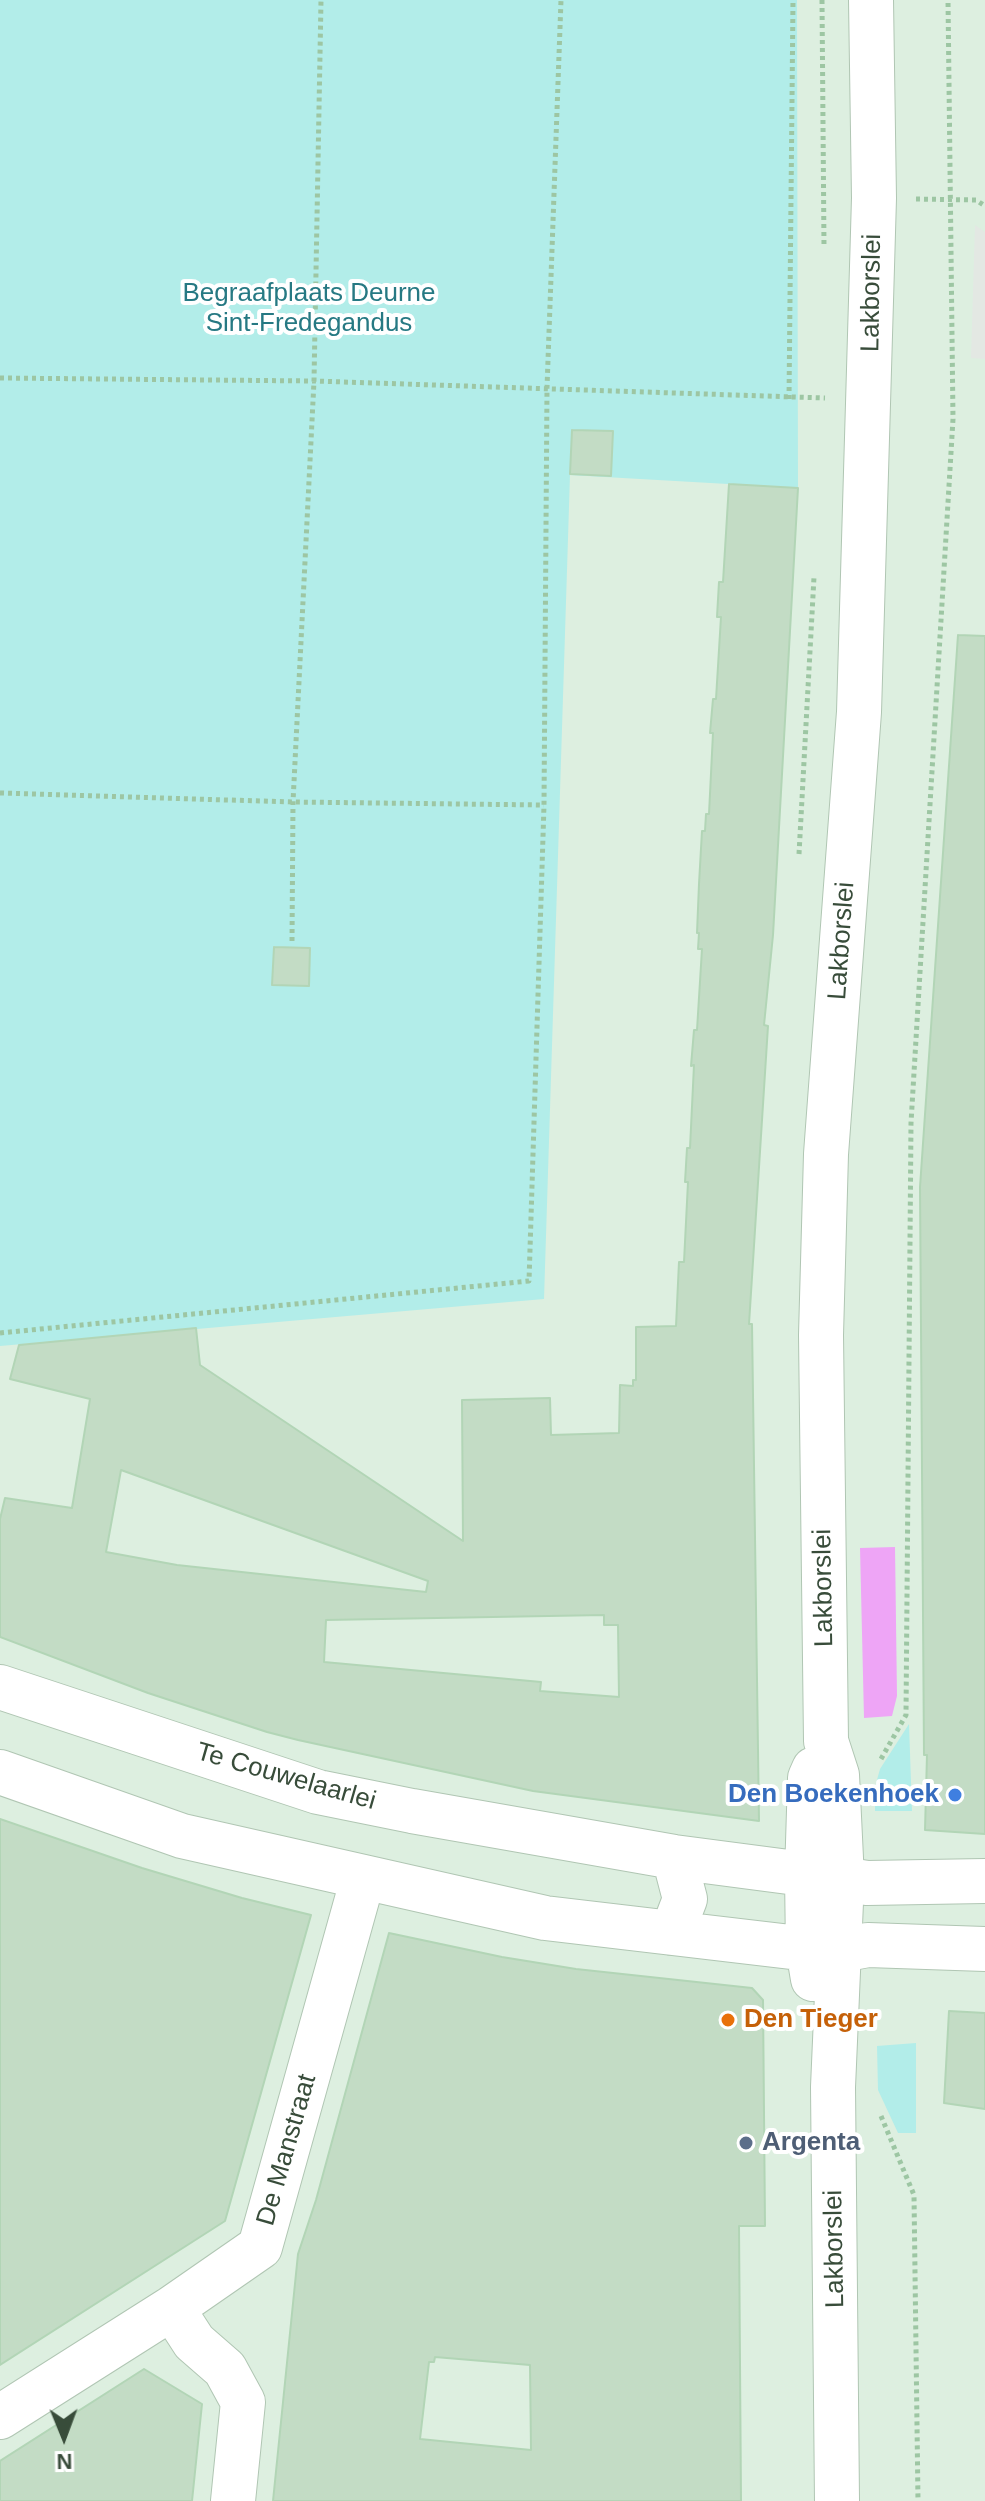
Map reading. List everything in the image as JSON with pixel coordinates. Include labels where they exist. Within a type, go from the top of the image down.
[{"type":"street","name":"Lakborslei","points":[[837,2501],[833,2087],[824,1950],[824,1877],[837,1775],[826,1741],[821,1335],[826,1154],[859,712],[874,198],[871,0]]},
{"type":"street","name":"Te Couwelaarlei","points":[[0,1687],[318,1792],[412,1811],[674,1857],[867,1883],[985,1881]]},
{"type":"street","points":[[0,1772],[182,1836],[545,1918],[824,1950],[868,1945],[985,1949]]},
{"type":"street","points":[[672,1933],[685,1899],[674,1857]]},
{"type":"street","name":"De Manstraat","points":[[0,2417],[172,2308],[260,2247],[363,1878]]},
{"type":"street","points":[[172,2308],[194,2342],[225,2369],[243,2402],[233,2501]]},
{"type":"path","points":[[292,941],[293,802],[314,381],[321,0]]},
{"type":"path","points":[[0,1333],[529,1281],[544,805],[547,388],[561,0]]},
{"type":"path","points":[[789,399],[793,0]]},
{"type":"path","points":[[822,0],[824,255]]},
{"type":"path","points":[[876,1769],[906,1715],[911,1123],[953,419],[948,0]]},
{"type":"path","points":[[951,199],[976,200],[985,206]]},
{"type":"path","points":[[0,378],[314,381],[870,400]]},
{"type":"path","points":[[0,793],[293,802],[544,805]]},
{"type":"path","points":[[878,2109],[914,2195],[918,2501]]},
{"type":"shaded area","points":[[0,0],[985,0],[985,2501],[0,2501]]},
{"type":"shaded area","points":[[975,225],[985,232],[985,359],[971,358]]},
{"type":"shaded area","points":[[895,1547],[897,1696],[892,1716],[864,1718],[860,1548]]},
{"type":"green space","name":"Begraafplaats Deurne Sint-Fredegandus","points":[[0,0],[797,0],[798,488],[570,475],[544,1299],[0,1346]]},
{"type":"green space","points":[[909,1724],[912,1811],[875,1811],[875,1787],[880,1769]]},
{"type":"green space","points":[[916,2043],[916,2133],[898,2133],[878,2090],[877,2046]]},
{"type":"building","points":[[572,430],[613,431],[611,476],[570,474]]},
{"type":"building","points":[[729,484],[798,488],[773,935],[764,1025],[768,1026],[749,1324],[752,1324],[759,1821],[533,1791],[298,1740],[148,1693],[0,1637],[0,1519],[5,1498],[72,1508],[90,1399],[10,1379],[19,1345],[196,1328],[200,1365],[463,1541],[462,1400],[550,1398],[551,1435],[619,1433],[620,1385],[633,1386],[633,1380],[636,1380],[636,1327],[676,1326],[679,1262],[684,1262],[688,1182],[685,1182],[694,1065],[691,1066],[694,1030],[697,1030],[702,949],[698,949],[697,933],[702,831],[705,831],[706,814],[709,814],[713,733],[710,733],[713,699],[716,699],[721,617],[717,617],[719,582],[723,582]],"holes":[[[121,1470],[428,1581],[426,1592],[177,1565],[106,1552]],[[604,1615],[604,1625],[618,1625],[619,1697],[540,1691],[541,1682],[324,1662],[326,1620]]]},
{"type":"building","points":[[958,635],[985,636],[985,1834],[925,1830],[927,1755],[924,1755],[920,1187]]},
{"type":"building","points":[[274,947],[310,948],[309,986],[272,985]]},
{"type":"building","points":[[0,1819],[142,1868],[311,1915],[225,2221],[0,2365]]},
{"type":"building","points":[[389,1933],[576,1969],[752,1988],[763,2000],[765,2226],[739,2226],[741,2501],[273,2501],[298,2254],[316,2200]],"holes":[[[435,2357],[530,2365],[531,2450],[420,2439],[429,2362],[434,2362]]]},
{"type":"building","points":[[949,2011],[985,2013],[985,2109],[944,2103]]},
{"type":"building","points":[[144,2369],[202,2404],[192,2501],[0,2501],[0,2461]]},
{"type":"place","name":"Den Boekenhoek","points":[[955,1795]]},
{"type":"place","name":"Den Tieger","points":[[728,2020]]},
{"type":"place","name":"Argenta","points":[[746,2143]]}]
